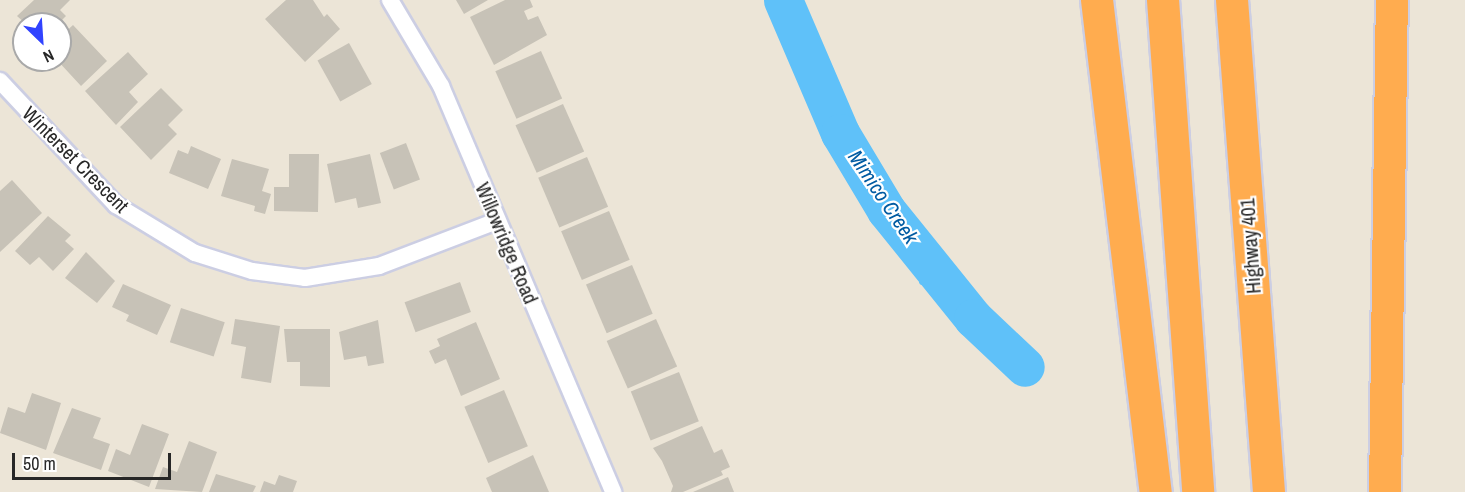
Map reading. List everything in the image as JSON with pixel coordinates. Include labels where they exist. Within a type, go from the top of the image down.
[{"type":"highway","points":[[1097,0],[1156,492]]},
{"type":"highway","points":[[1163,0],[1198,492]]},
{"type":"highway","name":"Highway 401","points":[[1232,0],[1269,492]]},
{"type":"highway","points":[[1386,492],[1392,13]]},
{"type":"street","name":"Willowridge Road","points":[[390,0],[441,86],[613,492]]},
{"type":"street","name":"Winterset Crescent","points":[[0,81],[116,205],[195,253],[252,271],[305,278],[380,266],[497,221]]},
{"type":"building","points":[[34,0],[70,0],[60,10],[62,12],[21,12]]},
{"type":"building","points":[[286,0],[313,0],[324,17],[327,14],[340,29],[305,62],[265,19]]},
{"type":"building","points":[[456,0],[488,0],[464,14]]},
{"type":"building","points":[[505,0],[530,0],[533,7],[524,11],[528,20],[538,16],[547,35],[494,65],[470,17]]},
{"type":"building","points":[[72,26],[107,61],[81,86],[68,72],[72,72]]},
{"type":"building","points":[[349,43],[372,84],[340,102],[318,60]]},
{"type":"building","points":[[541,51],[562,99],[516,119],[495,71]]},
{"type":"building","points":[[128,52],[148,74],[129,92],[138,102],[116,125],[85,91]]},
{"type":"building","points":[[161,88],[183,110],[168,125],[177,134],[151,160],[120,127]]},
{"type":"building","points":[[563,104],[584,152],[537,173],[515,125]]},
{"type":"building","points":[[406,143],[420,179],[394,189],[380,153]]},
{"type":"building","points":[[191,146],[221,159],[208,189],[169,173],[178,150],[188,154]]},
{"type":"building","points":[[289,154],[319,154],[318,212],[274,211],[274,187],[289,187]]},
{"type":"building","points":[[370,154],[381,203],[358,208],[356,198],[335,203],[327,164]]},
{"type":"building","points":[[587,157],[608,207],[559,227],[538,178]]},
{"type":"building","points":[[232,159],[269,169],[262,191],[271,194],[265,214],[254,211],[255,206],[221,196]]},
{"type":"building","points":[[12,180],[42,213],[0,252],[0,191]]},
{"type":"building","points":[[609,211],[630,260],[582,280],[561,231]]},
{"type":"building","points":[[48,216],[71,235],[65,241],[74,249],[53,271],[39,257],[30,265],[15,251]]},
{"type":"building","points":[[86,252],[115,281],[97,303],[65,278]]},
{"type":"building","points":[[632,265],[653,314],[607,333],[586,285]]},
{"type":"building","points":[[460,282],[471,312],[416,332],[405,302]]},
{"type":"building","points":[[123,284],[171,305],[157,335],[126,321],[129,315],[112,307]]},
{"type":"building","points":[[181,308],[225,322],[214,356],[170,342]]},
{"type":"building","points":[[235,319],[280,326],[271,383],[241,378],[246,347],[231,344]]},
{"type":"building","points":[[656,319],[677,367],[628,388],[607,341]]},
{"type":"building","points":[[378,320],[384,363],[368,366],[366,356],[344,360],[339,332]]},
{"type":"building","points":[[476,322],[500,379],[461,396],[446,359],[435,364],[429,351],[440,346],[437,339]]},
{"type":"building","points":[[284,329],[330,329],[330,387],[300,386],[300,362],[287,362]]},
{"type":"building","points":[[679,372],[699,421],[651,441],[631,391]]},
{"type":"building","points":[[504,390],[528,446],[488,463],[464,407]]},
{"type":"building","points":[[32,393],[61,403],[46,450],[0,433],[8,407],[25,413]]},
{"type":"building","points":[[72,408],[101,418],[93,438],[110,444],[101,470],[53,453]]},
{"type":"building","points":[[142,424],[169,434],[149,487],[108,471],[116,449],[130,455]]},
{"type":"building","points":[[702,426],[714,453],[722,449],[730,467],[721,471],[723,475],[683,492],[671,492],[673,486],[662,461],[653,448]]},
{"type":"building","points":[[189,441],[217,452],[202,492],[155,489],[163,467],[177,472]]},
{"type":"building","points":[[533,455],[549,492],[492,492],[486,478]]},
{"type":"building","points":[[216,474],[256,486],[253,492],[209,492]]},
{"type":"building","points":[[279,475],[297,481],[293,492],[260,492],[264,481],[275,485]]},
{"type":"building","points":[[728,477],[734,492],[693,492]]},
{"type":"waterway","name":"Mimico Creek","points":[[783,0],[840,133],[886,210],[973,318],[1025,367]]},
{"type":"waterway","points":[[922,281],[923,261]]}]
